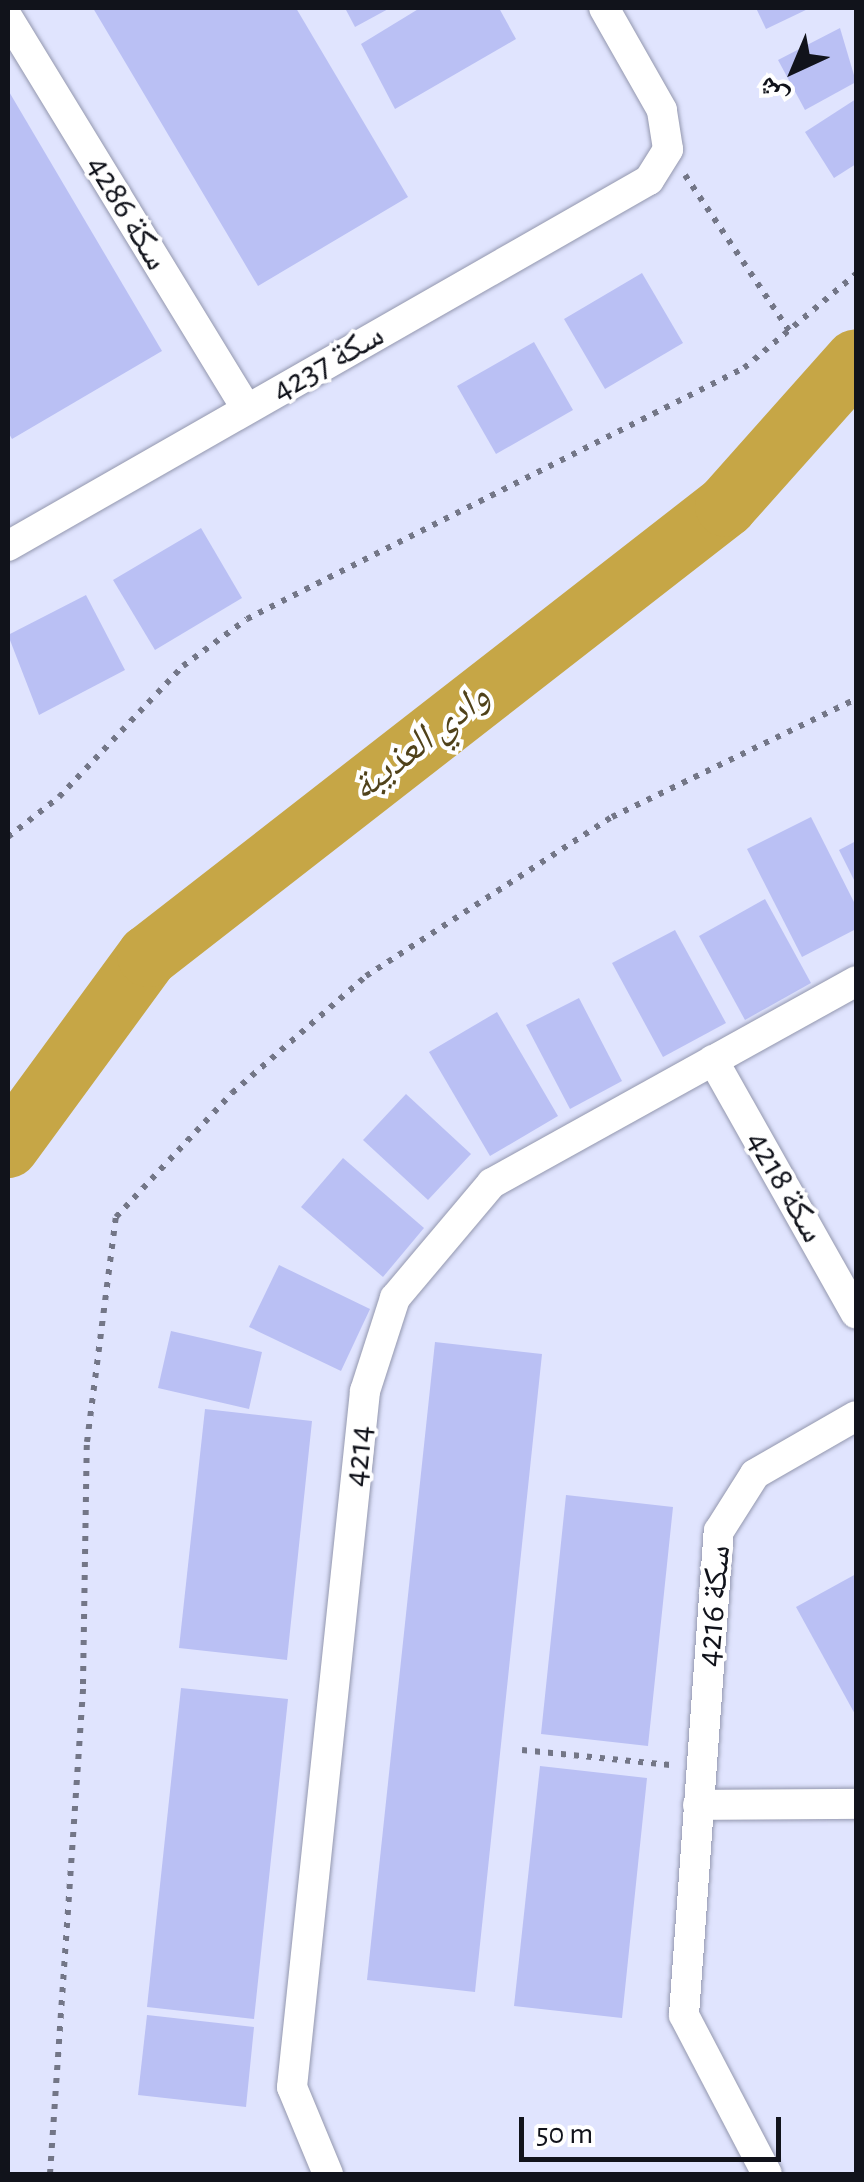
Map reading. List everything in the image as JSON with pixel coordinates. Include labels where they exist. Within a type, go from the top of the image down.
[{"type":"street","points":[[604,8],[662,110],[668,149]]},
{"type":"street","name":"سكة 4286","points":[[8,18],[247,409]]},
{"type":"street","name":"سكة 4237","points":[[8,546],[649,180],[668,149]]},
{"type":"street","name":"4214","points":[[328,2174],[292,2087],[366,1391],[395,1298],[492,1183],[856,981]]},
{"type":"street","name":"سكة 4218","points":[[713,1060],[856,1314]]},
{"type":"street","name":"سكة 4216","points":[[768,2174],[684,2015],[719,1532],[730,1504],[755,1474],[856,1416]]},
{"type":"street","points":[[698,1805],[856,1804]]},
{"type":"path","points":[[668,149],[790,332]]},
{"type":"path","points":[[8,836],[59,797],[183,666],[247,618],[744,368],[856,274]]},
{"type":"path","points":[[50,2174],[82,1684],[87,1442],[116,1217],[232,1093],[366,976],[612,817],[856,699]]},
{"type":"path","points":[[522,1750],[701,1768]]},
{"type":"building","points":[[93,8],[296,8],[408,197],[258,286]]},
{"type":"building","points":[[345,8],[390,8],[355,27]]},
{"type":"building","points":[[420,8],[499,8],[516,39],[395,109],[361,44]]},
{"type":"building","points":[[756,8],[810,8],[766,29]]},
{"type":"building","points":[[840,28],[856,82],[805,110],[778,60]]},
{"type":"building","points":[[8,90],[162,351],[12,439],[8,432]]},
{"type":"building","points":[[856,99],[856,164],[834,178],[805,132]]},
{"type":"building","points":[[642,273],[683,343],[605,389],[564,319]]},
{"type":"building","points":[[534,342],[573,410],[496,454],[457,386]]},
{"type":"building","points":[[201,528],[242,598],[155,650],[113,580]]},
{"type":"building","points":[[86,595],[125,670],[39,715],[8,635]]},
{"type":"building","points":[[811,817],[856,906],[856,929],[802,957],[747,849]]},
{"type":"building","points":[[856,841],[856,884],[839,850]]},
{"type":"building","points":[[765,899],[811,983],[745,1020],[699,936]]},
{"type":"building","points":[[675,930],[726,1023],[663,1057],[612,963]]},
{"type":"building","points":[[579,998],[622,1081],[570,1109],[526,1025]]},
{"type":"building","points":[[497,1012],[558,1116],[490,1156],[429,1052]]},
{"type":"building","points":[[406,1094],[471,1154],[428,1200],[363,1140]]},
{"type":"building","points":[[343,1158],[424,1228],[383,1277],[301,1207]]},
{"type":"building","points":[[279,1265],[370,1309],[341,1371],[249,1327]]},
{"type":"building","points":[[171,1331],[262,1352],[249,1409],[158,1388]]},
{"type":"building","points":[[435,1342],[542,1354],[475,1992],[367,1980]]},
{"type":"building","points":[[205,1409],[312,1421],[287,1660],[179,1648]]},
{"type":"building","points":[[566,1495],[673,1507],[648,1746],[541,1734]]},
{"type":"building","points":[[856,1574],[856,1716],[796,1607]]},
{"type":"building","points":[[181,1688],[288,1699],[254,2019],[147,2007]]},
{"type":"building","points":[[540,1766],[647,1778],[622,2018],[514,2006]]},
{"type":"building","points":[[147,2015],[254,2027],[246,2107],[138,2095]]},
{"type":"waterway","name":"وادي العذيبة","points":[[8,1147],[148,956],[726,506],[856,360]]}]
